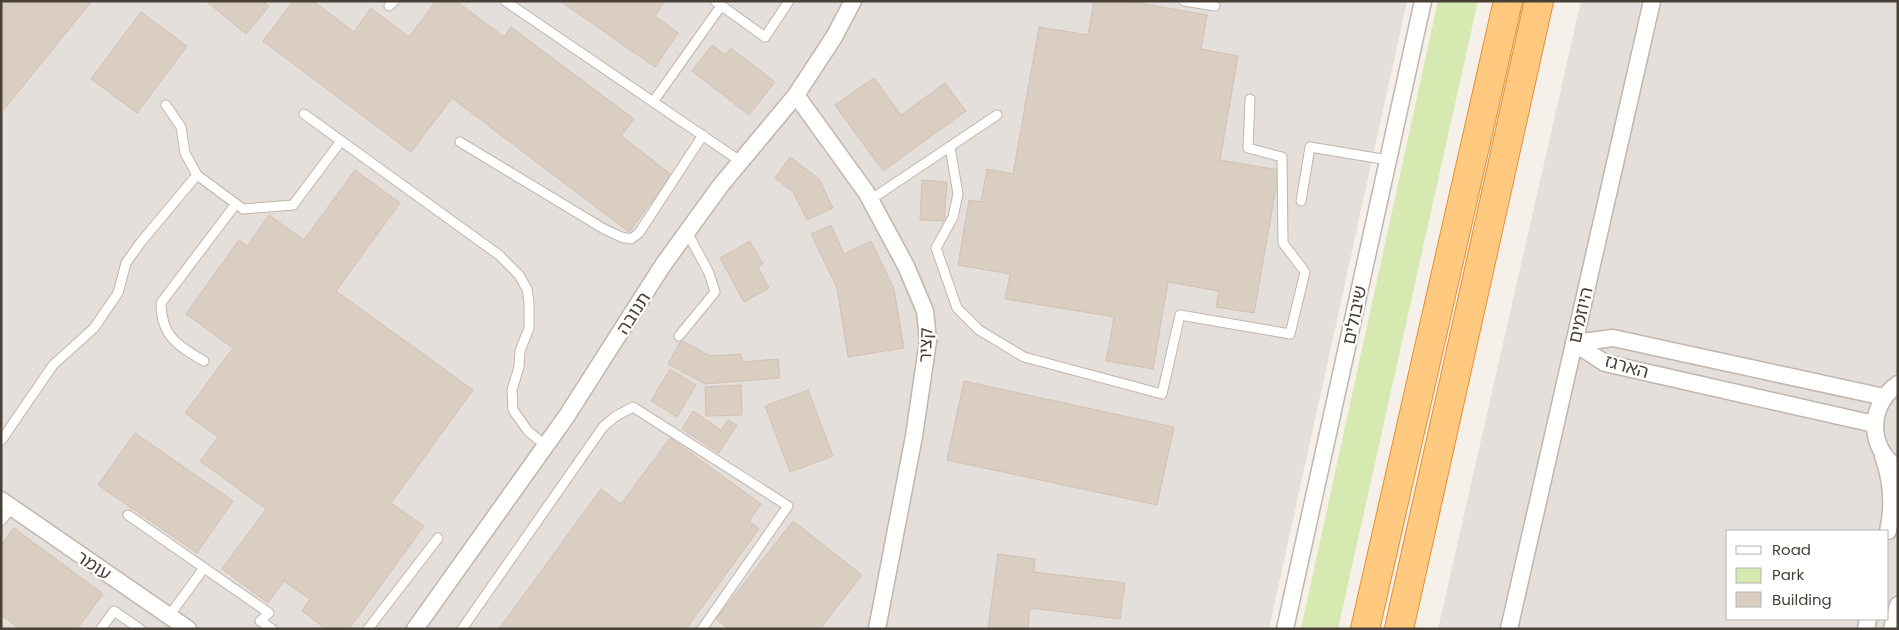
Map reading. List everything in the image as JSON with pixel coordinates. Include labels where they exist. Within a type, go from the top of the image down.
[{"type":"highway","points":[[1365,629],[1508,1]]},
{"type":"highway","points":[[1398,629],[1539,1]]},
{"type":"street","name":"תנובה","points":[[415,629],[546,446],[687,232],[740,161],[796,94],[834,37],[853,1]]},
{"type":"street","name":"שיבולים","points":[[1285,629],[1423,1]]},
{"type":"street","name":"היוזמים","points":[[1509,629],[1652,1]]},
{"type":"street","name":"קציר","points":[[796,94],[870,200],[906,266],[925,311],[928,341],[914,436],[877,629]]},
{"type":"street","name":"הארגז","points":[[1574,343],[1612,338],[1884,397]]},
{"type":"street","name":"הארגז","points":[[1574,343],[1606,363],[1874,424]]},
{"type":"street","points":[[1888,530],[1892,500],[1890,475],[1876,438],[1874,424],[1876,414],[1884,397],[1898,384]]},
{"type":"street","points":[[1881,452],[1898,468]]},
{"type":"street","name":"עומר","points":[[6,503],[185,628]]},
{"type":"street","points":[[1892,629],[1898,605]]},
{"type":"lane","points":[[505,1],[740,161]]},
{"type":"lane","points":[[654,102],[718,3],[765,37],[789,1]]},
{"type":"lane","points":[[1184,1],[1215,6]]},
{"type":"lane","points":[[950,146],[958,194],[953,217],[936,248],[957,308],[980,330],[1024,357],[1162,394],[1180,316],[1290,334],[1305,272],[1283,243],[1282,157],[1248,148],[1250,99]]},
{"type":"lane","points":[[166,105],[181,127],[185,153],[197,175],[243,209],[293,204],[341,141]]},
{"type":"lane","points":[[304,114],[499,255],[519,275],[527,289],[529,328],[520,351],[519,367],[512,390],[513,410],[528,431],[546,446]]},
{"type":"lane","points":[[870,200],[997,115]]},
{"type":"lane","points":[[460,142],[604,229],[621,237],[631,239],[639,232],[703,135]]},
{"type":"lane","points":[[1301,201],[1310,147],[1388,160]]},
{"type":"lane","points":[[1,441],[53,364],[94,328],[118,293],[126,263],[141,242],[197,175]]},
{"type":"lane","points":[[204,361],[176,345],[161,317],[161,303],[235,204]]},
{"type":"lane","points":[[679,336],[715,292],[709,273],[687,232]]},
{"type":"lane","points":[[462,629],[603,427],[616,416],[633,407],[788,506],[702,629]]},
{"type":"lane","points":[[1,521],[6,503]]},
{"type":"lane","points":[[128,515],[269,613],[260,621],[272,629]]},
{"type":"lane","points":[[368,629],[438,538]]},
{"type":"lane","points":[[169,616],[204,568]]},
{"type":"lane","points":[[101,629],[114,611],[140,629]]},
{"type":"shaded area","points":[[1,1],[1407,1],[1269,629],[1,629]]},
{"type":"shaded area","points":[[1581,1],[1898,1],[1898,629],[1438,629]]},
{"type":"green space","points":[[1438,1],[1478,1],[1338,629],[1301,629]]},
{"type":"building","points":[[6,1],[92,1],[1,113],[1,7]]},
{"type":"building","points":[[206,1],[262,1],[269,6],[246,34]]},
{"type":"building","points":[[293,1],[313,1],[354,32],[371,8],[409,37],[436,1],[456,1],[504,37],[511,27],[634,119],[621,136],[672,175],[629,232],[452,98],[411,152],[263,41]]},
{"type":"building","points":[[560,1],[665,1],[655,16],[678,33],[655,67]]},
{"type":"building","points":[[1094,1],[1129,1],[1207,15],[1201,49],[1238,56],[1220,160],[1279,170],[1254,313],[1216,307],[1219,291],[1168,282],[1153,369],[1106,361],[1114,317],[1005,299],[1010,274],[958,265],[969,200],[981,202],[987,169],[1013,174],[1039,27],[1088,35]]},
{"type":"building","points":[[141,12],[187,46],[137,113],[91,79]]},
{"type":"building","points":[[712,45],[725,55],[731,48],[775,82],[749,115],[692,71]]},
{"type":"building","points":[[874,78],[901,115],[945,83],[966,111],[883,171],[835,105]]},
{"type":"building","points":[[790,157],[819,179],[833,208],[807,220],[793,192],[775,178]]},
{"type":"building","points":[[355,170],[400,203],[336,291],[473,390],[391,503],[424,526],[349,629],[326,629],[302,611],[310,599],[284,581],[268,603],[222,569],[266,509],[200,461],[218,437],[185,413],[233,348],[186,314],[239,240],[247,246],[269,215],[304,240]]},
{"type":"building","points":[[922,180],[947,182],[944,221],[920,220]]},
{"type":"building","points":[[831,225],[844,254],[871,241],[894,289],[904,348],[848,357],[837,288],[811,234]]},
{"type":"building","points":[[750,241],[763,264],[758,267],[769,288],[744,302],[720,258]]},
{"type":"building","points":[[681,340],[710,356],[741,354],[742,362],[778,359],[780,378],[705,384],[668,364]]},
{"type":"building","points":[[670,369],[696,385],[677,417],[651,401]]},
{"type":"building","points":[[964,381],[1174,427],[1157,505],[947,460]]},
{"type":"building","points":[[741,385],[742,415],[706,416],[705,387]]},
{"type":"building","points":[[808,390],[833,456],[790,472],[765,406]]},
{"type":"building","points":[[693,411],[721,430],[728,420],[737,425],[719,453],[682,429]]},
{"type":"building","points":[[135,433],[233,501],[197,553],[98,485]]},
{"type":"building","points":[[670,438],[761,504],[749,521],[759,529],[686,629],[499,629],[601,489],[621,504]]},
{"type":"building","points":[[793,521],[862,575],[820,629],[729,629],[716,619]]},
{"type":"building","points":[[14,528],[103,594],[77,629],[20,629],[1,615],[1,545]]},
{"type":"building","points":[[998,554],[1035,559],[1034,572],[1125,583],[1120,619],[1030,608],[1028,629],[988,629]]}]
